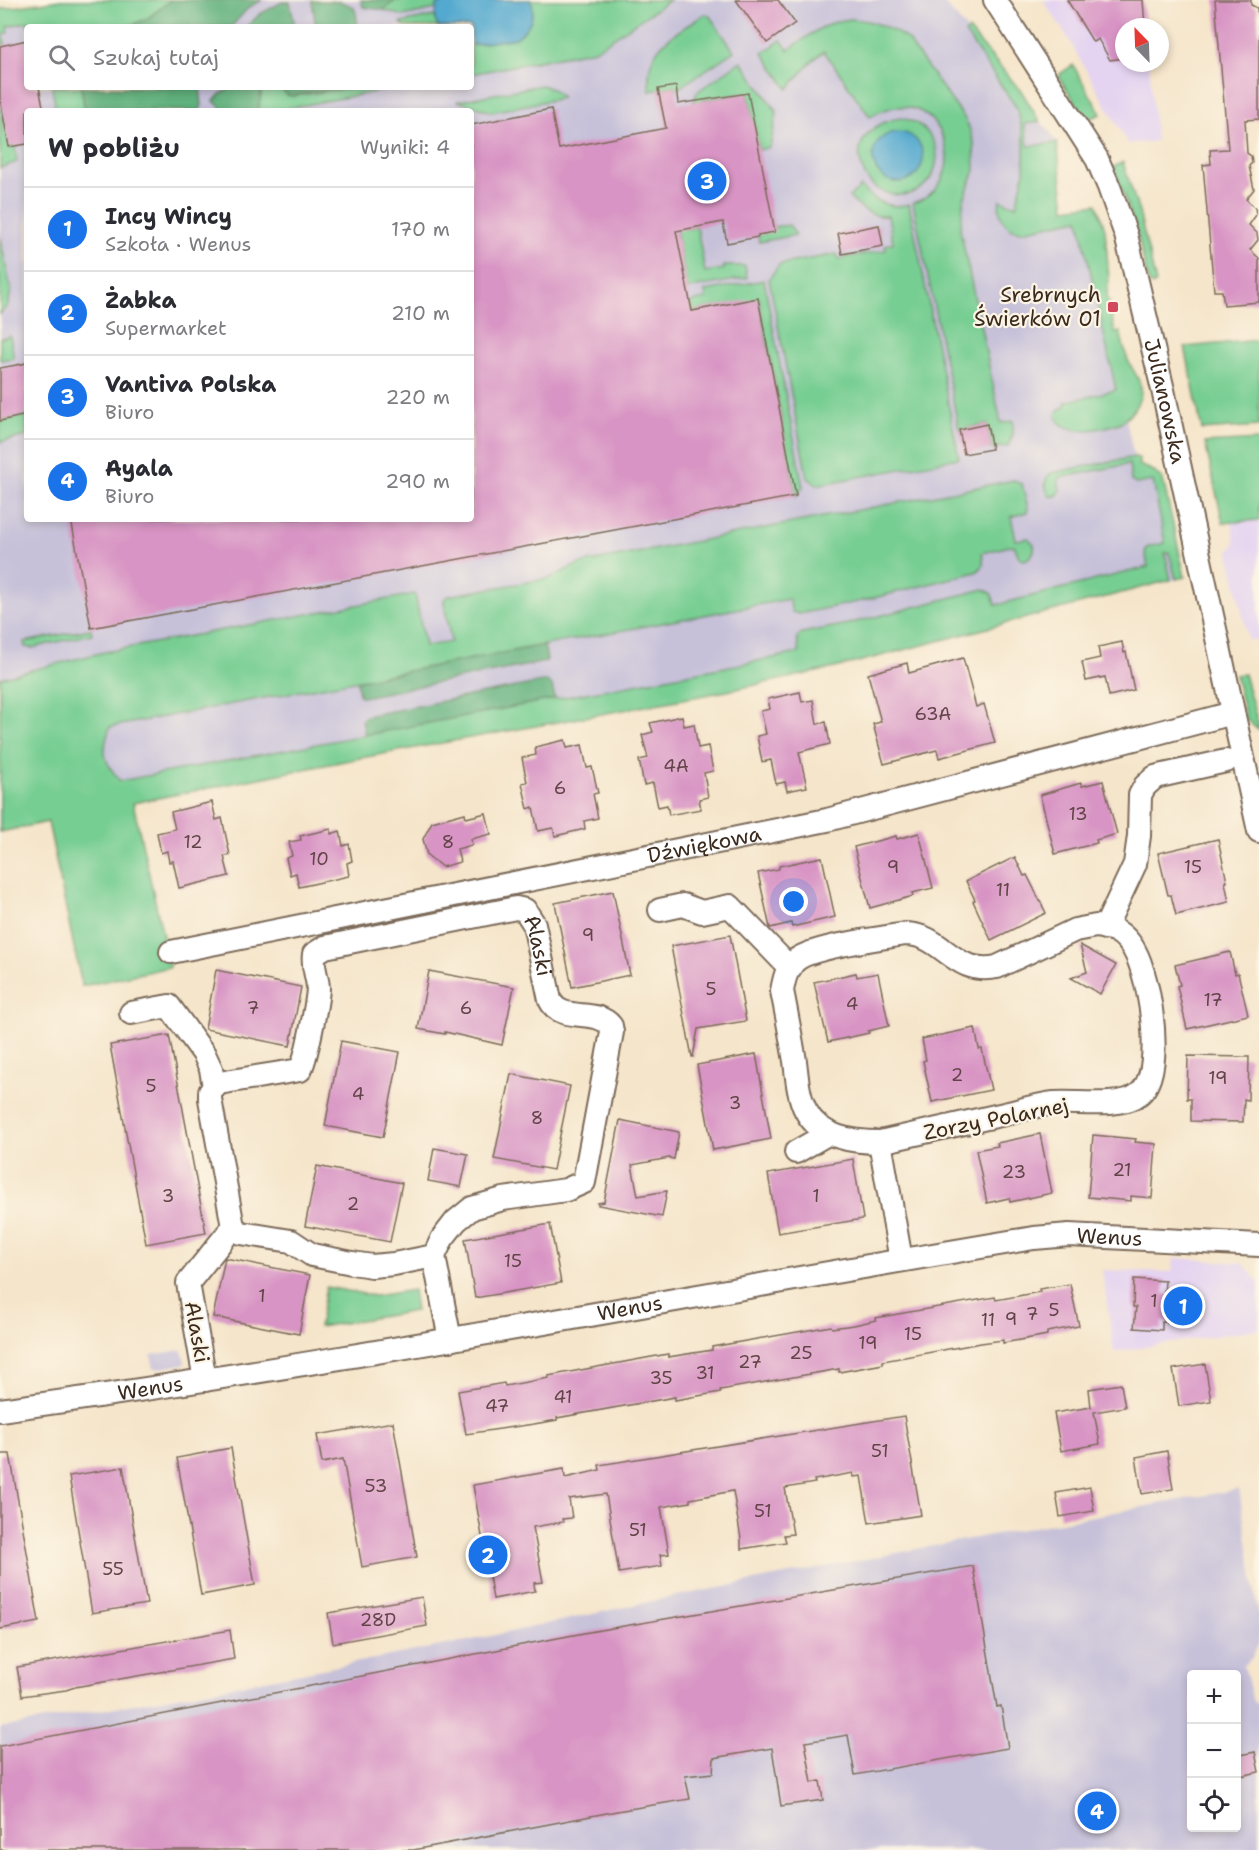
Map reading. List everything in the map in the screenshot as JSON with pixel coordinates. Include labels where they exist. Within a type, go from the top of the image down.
[{"type":"street","name":"Julianowska","points":[[994,0],[1097,159],[1126,235],[1163,390],[1233,713],[1249,740],[1259,831]]},
{"type":"street","name":"Dźwiękowa","points":[[171,952],[827,820],[1233,713]]},
{"type":"street","points":[[796,1152],[829,1134],[811,1119],[805,1109],[800,1088],[783,991],[785,975],[795,961],[812,951],[914,934],[935,944],[964,964],[985,969],[997,966],[1075,930],[1096,926],[1106,928],[1135,864],[1140,836],[1140,795],[1145,786],[1155,777],[1226,761]]},
{"type":"street","points":[[660,910],[683,905],[702,912],[730,906],[790,968]]},
{"type":"street","name":"Alaski","points":[[214,1087],[219,1083],[300,1070],[304,1064],[318,987],[313,964],[314,954],[325,947],[516,908],[525,910],[534,924],[550,1000],[554,1008],[561,1012],[603,1018],[611,1026],[612,1032],[584,1182],[567,1190],[502,1199],[472,1208],[456,1221],[442,1239],[434,1256]]},
{"type":"street","name":"Zorzy Polarnej","points":[[829,1134],[843,1139],[880,1142],[1053,1103],[1130,1100],[1139,1094],[1146,1087],[1151,1070],[1153,1033],[1150,1002],[1145,978],[1134,949],[1114,930],[1106,928]]},
{"type":"street","points":[[130,1013],[169,1006],[204,1054],[211,1069],[214,1087],[210,1092],[210,1099],[233,1227],[241,1233],[291,1240],[312,1255],[372,1266],[434,1256],[450,1340]]},
{"type":"street","points":[[880,1142],[901,1260]]},
{"type":"street","name":"Alaski","points":[[205,1380],[188,1283],[233,1227]]},
{"type":"street","name":"Wenus","points":[[0,1410],[205,1380],[450,1340],[1034,1238],[1069,1235],[1259,1245]]},
{"type":"shaded area","points":[[61,0],[941,0],[1022,92],[1040,122],[1048,129],[1057,143],[1028,146],[1065,209],[1097,204],[1105,229],[1109,279],[1107,295],[1115,333],[1120,332],[1127,358],[1142,388],[1138,402],[1126,418],[1134,457],[1139,458],[1139,465],[1152,470],[1163,480],[1185,577],[835,668],[727,691],[355,759],[100,810],[0,713],[0,9]]},
{"type":"shaded area","points":[[1043,0],[1143,0],[1144,18],[1115,18],[1115,72],[1150,72],[1156,141],[1128,144],[1065,33]]},
{"type":"shaded area","points":[[1259,520],[1259,640],[1248,640],[1229,551],[1235,544],[1232,522]]},
{"type":"shaded area","points":[[1174,1258],[1243,1263],[1259,1283],[1259,1329],[1114,1352],[1102,1270],[1172,1272]]},
{"type":"shaded area","points":[[182,1350],[185,1364],[154,1369],[151,1355]]},
{"type":"shaded area","points":[[1239,1489],[1259,1618],[1259,1643],[1251,1659],[1244,1665],[1253,1702],[1259,1704],[1259,1850],[0,1850],[0,1728],[472,1640],[667,1598]]},
{"type":"green space","points":[[61,0],[171,0],[146,19],[134,24],[28,24],[28,22],[8,26],[9,33],[3,34],[5,45],[0,46],[0,9]]},
{"type":"green space","points":[[171,0],[262,0],[249,7],[234,24],[134,24],[147,19]]},
{"type":"green space","points":[[361,0],[396,0],[383,10],[363,7]]},
{"type":"green space","points":[[396,0],[452,0],[437,5],[435,9],[403,16],[383,10]]},
{"type":"green space","points":[[530,0],[670,0],[595,50],[474,73],[474,45],[516,38],[530,21],[532,5]]},
{"type":"green space","points":[[312,1],[351,5],[355,10],[358,24],[316,24]]},
{"type":"green space","points":[[282,2],[290,2],[294,24],[249,24],[260,14]]},
{"type":"green space","points":[[705,14],[709,15],[734,51],[676,90],[675,86],[650,91],[651,63],[656,53],[672,36]]},
{"type":"green space","points":[[435,16],[437,24],[402,24]]},
{"type":"green space","points":[[851,19],[880,25],[907,39],[965,119],[970,130],[974,143],[975,170],[964,199],[960,229],[1001,423],[1013,421],[1013,434],[1008,446],[992,449],[987,424],[959,430],[913,203],[931,194],[942,180],[947,163],[946,146],[940,130],[929,117],[914,109],[896,107],[883,110],[870,117],[824,51],[809,64],[788,89],[763,53],[781,40],[788,50],[825,26]]},
{"type":"green space","points":[[969,30],[1022,92],[1040,122],[1025,124],[1028,146],[1057,143],[1065,208],[1097,204],[1105,229],[1109,279],[1107,295],[1115,333],[1120,332],[1129,363],[1141,389],[1134,409],[1127,418],[1119,423],[1096,429],[1078,430],[1063,425],[1057,419],[1057,412],[1066,406],[1065,402],[1116,390],[1079,219],[1022,231],[1011,228],[1001,217],[1000,200],[1016,206],[1024,174],[1024,141],[1018,110],[965,33]]},
{"type":"green space","points":[[741,61],[777,112],[770,147],[759,150],[748,93],[702,100],[693,105],[697,92]]},
{"type":"green space","points":[[1073,65],[1101,114],[1091,118],[1085,116],[1059,78],[1060,74]]},
{"type":"green space","points":[[542,85],[554,90],[562,98],[491,112],[458,101]]},
{"type":"green space","points":[[52,90],[82,90],[84,108],[56,108]]},
{"type":"green space","points":[[82,90],[200,90],[202,105],[200,108],[84,108]]},
{"type":"green space","points":[[227,90],[262,90],[258,108],[221,108],[214,101]]},
{"type":"green space","points":[[262,90],[283,90],[292,96],[336,90],[385,90],[289,108],[258,108]]},
{"type":"green space","points":[[282,90],[334,90],[292,96]]},
{"type":"green space","points":[[0,99],[15,146],[17,162],[0,168]]},
{"type":"green space","points":[[901,118],[920,126],[931,137],[936,151],[936,166],[930,179],[919,189],[905,195],[883,192],[875,187],[864,172],[860,158],[860,149],[868,134],[891,120]],"holes":[[[895,132],[876,169],[874,163],[876,146],[879,141]]]},
{"type":"green space","points":[[1123,162],[1139,212],[1156,283],[1154,285],[1148,281],[1137,232],[1113,167]]},
{"type":"green space","points":[[861,187],[882,203],[895,206],[909,204],[959,458],[817,485],[807,477],[769,279],[782,264],[837,254],[839,259],[886,250],[885,245],[893,243],[888,216],[867,211],[849,197]]},
{"type":"green space","points":[[789,225],[796,235],[759,242],[758,235],[773,227]]},
{"type":"green space","points":[[697,227],[705,272],[724,269],[724,266],[745,266],[747,278],[687,289],[676,228]]},
{"type":"green space","points":[[0,236],[11,291],[8,305],[0,314]]},
{"type":"green space","points":[[764,280],[803,487],[796,497],[759,299],[692,311],[690,302],[706,299],[705,291]]},
{"type":"green space","points":[[10,336],[14,358],[0,360],[0,338]]},
{"type":"green space","points":[[1259,340],[1259,426],[1202,430],[1185,347]]},
{"type":"green space","points":[[24,416],[24,437],[0,442],[0,421]]},
{"type":"green space","points":[[1259,440],[1259,520],[1223,523],[1205,443]]},
{"type":"green space","points":[[1139,458],[1139,465],[1152,470],[1163,480],[1185,577],[1176,579],[1169,553],[1165,553],[1171,580],[835,668],[727,691],[355,759],[133,803],[170,967],[82,986],[48,822],[0,832],[0,678],[100,653],[415,594],[425,646],[451,642],[444,603],[444,599],[448,596],[550,578],[579,564],[1014,480],[1022,484],[1027,512],[1011,517],[1016,540],[1028,538],[1034,544],[1032,554],[1024,560],[1019,557],[1014,545],[982,553],[983,564],[976,572],[866,600],[799,614],[792,612],[789,599],[110,727],[105,743],[105,756],[120,781],[799,653],[797,637],[802,633],[848,624],[984,589],[991,593],[996,605],[1148,567],[1145,551],[1148,547],[1165,543],[1153,481],[1136,484],[1131,481],[1129,464],[1058,478],[1060,491],[1055,496],[1048,495],[1046,486],[1047,478],[1051,473]]},
{"type":"green space","points":[[91,629],[92,634],[32,648],[25,647],[24,642]]},
{"type":"green space","points":[[544,645],[547,660],[545,662],[363,697],[359,695],[357,681]]},
{"type":"green space","points":[[1244,674],[1259,729],[1246,719],[1235,675]]},
{"type":"green space","points":[[547,681],[552,685],[555,699],[365,735],[362,720],[366,716]]},
{"type":"green space","points":[[326,1287],[375,1296],[413,1290],[416,1311],[319,1327]]},
{"type":"water","points":[[452,0],[530,0],[533,11],[528,26],[516,38],[474,45],[474,24],[437,24],[437,5]]},
{"type":"water","points":[[893,132],[903,132],[916,139],[923,152],[923,162],[916,175],[903,182],[893,182],[884,178],[877,171],[873,162],[873,152],[877,143],[884,136]]},
{"type":"building","points":[[736,0],[778,0],[795,23],[767,43]]},
{"type":"building","points":[[1067,0],[1143,0],[1144,18],[1115,18],[1115,59],[1110,60],[1098,39],[1093,42]]},
{"type":"building","points":[[1215,0],[1251,0],[1251,5],[1257,8],[1259,119],[1245,120],[1247,153],[1251,156],[1252,163],[1249,166],[1254,189],[1246,199],[1255,208],[1256,215],[1249,225],[1257,233],[1258,240],[1250,250],[1259,258],[1259,302],[1224,305],[1222,291],[1214,291],[1203,165],[1211,164],[1210,150],[1228,149]]},
{"type":"building","points":[[24,41],[24,90],[40,90],[43,108],[24,108],[24,144],[9,147],[0,99],[0,46]]},
{"type":"building","points":[[676,86],[678,104],[748,93],[775,232],[727,243],[723,222],[676,231],[692,311],[758,298],[796,496],[91,628],[72,522],[474,522],[474,124],[551,109],[559,149],[666,128],[658,89]]},
{"type":"building","points":[[879,225],[883,246],[842,254],[838,233]]},
{"type":"building","points":[[24,364],[24,416],[0,421],[0,368]]},
{"type":"building","points":[[987,424],[992,449],[964,454],[959,430]]},
{"type":"building","points":[[1122,642],[1134,690],[1109,696],[1105,677],[1086,681],[1082,662],[1100,658],[1098,647]]},
{"type":"building","points":[[963,658],[976,707],[984,704],[995,743],[939,758],[937,750],[884,764],[873,724],[881,722],[868,674],[907,663],[909,673]]},
{"type":"building","points":[[800,692],[802,702],[813,700],[817,724],[826,722],[830,744],[799,752],[807,787],[787,791],[785,782],[776,784],[771,760],[762,762],[757,736],[766,734],[761,711],[770,709],[768,699]]},
{"type":"building","points":[[682,716],[684,726],[694,724],[698,748],[708,746],[713,771],[704,773],[708,797],[699,799],[701,809],[669,815],[667,805],[658,807],[653,783],[644,785],[639,760],[648,758],[642,735],[653,732],[650,723]]},
{"type":"building","points":[[565,740],[567,748],[582,745],[587,768],[592,767],[598,793],[593,794],[598,818],[584,821],[585,829],[555,836],[553,828],[538,831],[533,807],[528,809],[522,783],[527,782],[522,758],[536,755],[535,747]]},
{"type":"building","points":[[1103,781],[1117,834],[1096,840],[1097,843],[1055,854],[1040,795],[1081,783],[1082,786]]},
{"type":"building","points":[[212,802],[216,820],[222,818],[230,855],[224,856],[229,876],[179,888],[173,861],[169,862],[167,851],[161,853],[157,833],[175,829],[171,812]]},
{"type":"building","points":[[465,813],[466,818],[486,813],[491,834],[471,839],[472,845],[457,849],[460,862],[442,867],[427,855],[423,839],[432,822]]},
{"type":"building","points":[[331,829],[331,834],[340,831],[343,846],[349,844],[352,861],[347,863],[349,876],[299,887],[296,873],[290,875],[286,858],[292,856],[289,842],[301,840],[300,836]]},
{"type":"building","points":[[919,833],[933,888],[870,908],[854,847],[896,836],[897,839]]},
{"type":"building","points":[[1218,839],[1229,902],[1176,915],[1171,895],[1168,895],[1158,853]]},
{"type":"building","points":[[822,857],[835,917],[792,927],[791,923],[770,928],[758,873]]},
{"type":"building","points":[[1015,857],[1046,913],[991,940],[966,881]]},
{"type":"building","points":[[613,891],[630,975],[572,987],[555,903]]},
{"type":"building","points":[[730,935],[746,1021],[698,1029],[692,1057],[671,946]]},
{"type":"building","points":[[1080,945],[1116,965],[1100,994],[1071,978],[1087,972]]},
{"type":"building","points":[[1230,952],[1235,974],[1238,973],[1248,1015],[1187,1029],[1177,986],[1180,985],[1175,965]]},
{"type":"building","points":[[216,970],[301,987],[290,1046],[205,1029]]},
{"type":"building","points":[[429,971],[514,987],[502,1045],[445,1032],[445,1034],[418,1029]]},
{"type":"building","points":[[856,973],[857,977],[878,973],[889,1026],[828,1042],[814,982]]},
{"type":"building","points":[[975,1028],[991,1090],[932,1102],[923,1061],[926,1060],[922,1039]]},
{"type":"building","points":[[169,1035],[206,1233],[146,1244],[110,1045]]},
{"type":"building","points":[[341,1041],[400,1052],[383,1137],[325,1126]]},
{"type":"building","points":[[756,1054],[771,1139],[713,1150],[697,1065]]},
{"type":"building","points":[[1188,1056],[1249,1057],[1248,1100],[1244,1099],[1243,1122],[1191,1121],[1191,1099],[1187,1099]]},
{"type":"building","points":[[511,1074],[570,1086],[553,1170],[494,1159]]},
{"type":"building","points":[[620,1120],[679,1132],[674,1159],[632,1165],[638,1196],[667,1191],[662,1217],[598,1205],[604,1202]]},
{"type":"building","points":[[1040,1134],[1052,1193],[1010,1202],[1009,1198],[987,1203],[976,1150]]},
{"type":"building","points":[[1093,1135],[1136,1139],[1135,1142],[1156,1144],[1152,1198],[1131,1196],[1131,1201],[1088,1197]]},
{"type":"building","points":[[434,1148],[468,1154],[461,1187],[428,1181]]},
{"type":"building","points":[[853,1159],[863,1219],[778,1233],[768,1174]]},
{"type":"building","points":[[317,1166],[402,1183],[390,1242],[305,1226]]},
{"type":"building","points":[[550,1224],[561,1283],[475,1298],[465,1239]]},
{"type":"building","points":[[225,1258],[310,1275],[299,1334],[213,1317]]},
{"type":"building","points":[[1134,1279],[1165,1281],[1164,1294],[1174,1295],[1173,1323],[1162,1322],[1162,1330],[1134,1328],[1136,1307],[1133,1307]]},
{"type":"building","points":[[1070,1284],[1079,1326],[1047,1332],[1047,1335],[1003,1343],[1003,1340],[981,1343],[883,1361],[883,1364],[839,1372],[839,1369],[720,1390],[721,1392],[675,1400],[675,1397],[557,1418],[557,1420],[466,1434],[458,1391],[504,1383],[505,1386],[668,1354],[668,1357],[712,1350],[712,1347],[831,1326],[832,1328],[854,1325],[876,1320],[875,1318],[995,1297],[996,1300]]},
{"type":"building","points":[[1205,1364],[1211,1401],[1179,1406],[1173,1369]]},
{"type":"building","points":[[1121,1384],[1125,1407],[1094,1412],[1100,1444],[1061,1451],[1054,1413],[1091,1407],[1089,1389]]},
{"type":"building","points":[[904,1416],[921,1515],[869,1523],[861,1476],[854,1477],[853,1473],[814,1480],[815,1483],[785,1488],[793,1534],[784,1535],[786,1542],[741,1549],[733,1491],[690,1499],[690,1502],[661,1507],[669,1554],[660,1555],[662,1566],[619,1573],[606,1494],[569,1499],[572,1518],[562,1519],[563,1522],[533,1527],[543,1582],[534,1583],[535,1591],[493,1599],[473,1485],[564,1469],[565,1478],[600,1470],[599,1465]]},
{"type":"building","points":[[393,1422],[417,1557],[362,1567],[343,1459],[322,1463],[317,1435]]},
{"type":"building","points":[[231,1448],[255,1585],[201,1595],[177,1458]]},
{"type":"building","points":[[1167,1451],[1173,1489],[1142,1494],[1136,1457]]},
{"type":"building","points":[[0,1454],[10,1454],[39,1622],[0,1629]]},
{"type":"building","points":[[123,1467],[147,1604],[92,1613],[69,1476]]},
{"type":"building","points":[[1090,1487],[1094,1511],[1060,1517],[1056,1493]]},
{"type":"building","points":[[973,1566],[997,1707],[1001,1706],[1008,1748],[855,1775],[848,1735],[805,1742],[812,1783],[820,1781],[823,1800],[781,1806],[772,1748],[714,1758],[713,1773],[685,1776],[690,1799],[413,1850],[0,1850],[0,1746],[589,1632]]},
{"type":"building","points":[[422,1597],[427,1626],[333,1643],[328,1613]]},
{"type":"building","points":[[230,1630],[234,1659],[22,1696],[17,1667]]},
{"type":"building","points":[[1255,1752],[1259,1772],[1241,1776],[1241,1755]]},
{"type":"place","name":"Vantiva Polska","points":[[707,181]]},
{"type":"place","name":"Srebrnych Świerków 01","points":[[1113,307]]},
{"type":"place","name":"Incy Wincy","points":[[1183,1306]]},
{"type":"place","name":"Żabka","points":[[488,1555]]},
{"type":"place","name":"Ayala","points":[[1097,1811]]}]
